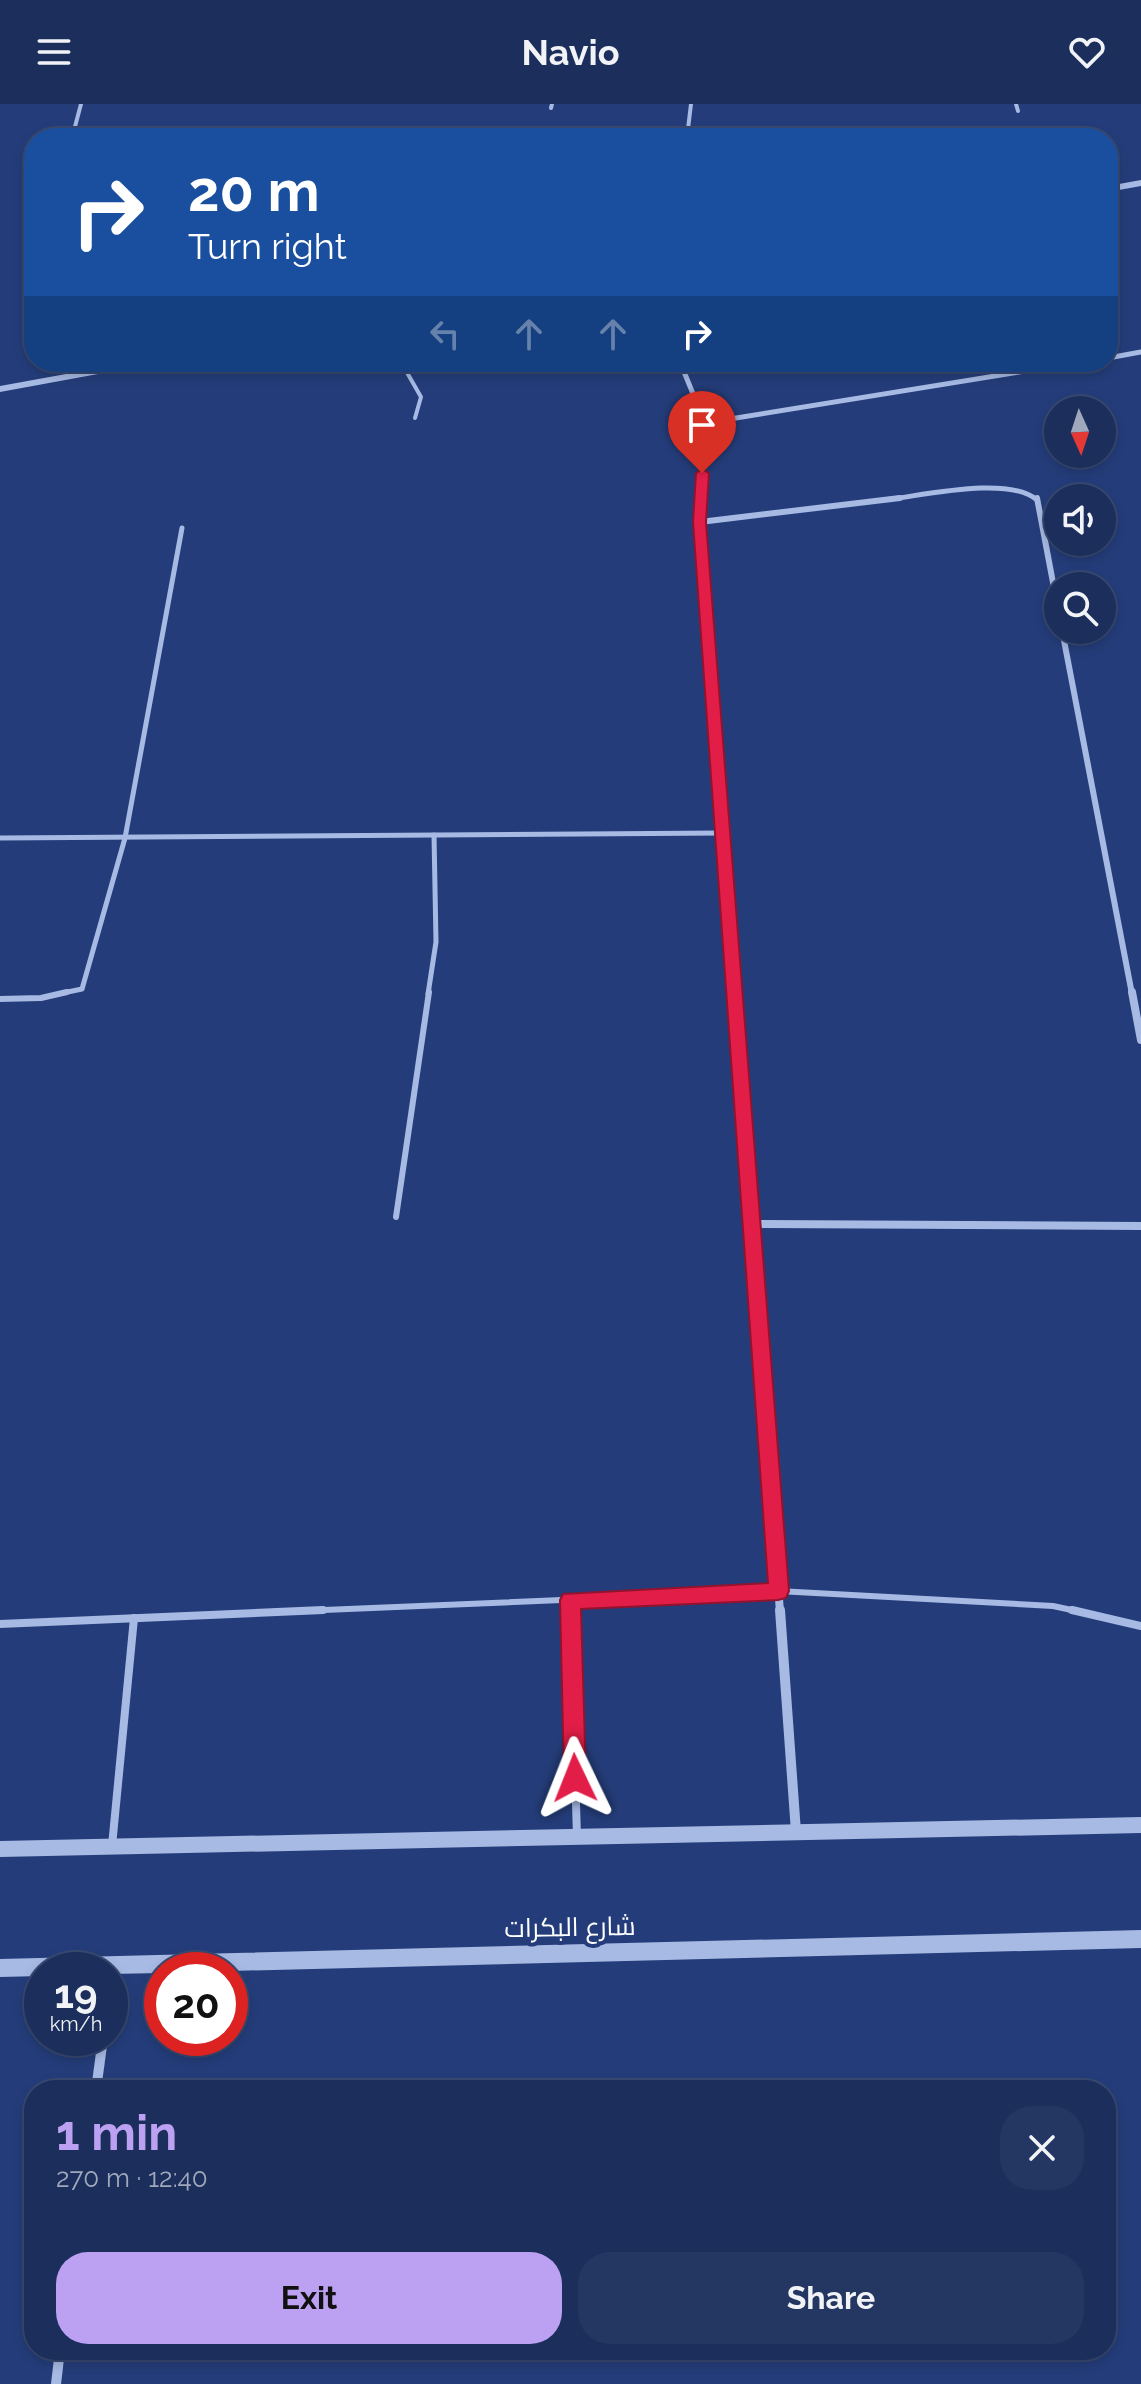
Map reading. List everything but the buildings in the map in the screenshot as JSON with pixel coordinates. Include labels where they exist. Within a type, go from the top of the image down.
[{"type":"street","points":[[1118,187],[1141,183]]},
{"type":"street","points":[[1118,356],[1141,352]]},
{"type":"street","points":[[0,389],[93,372]]},
{"type":"street","points":[[684,372],[705,423],[700,522],[796,1832]]},
{"type":"street","points":[[705,423],[1019,372]]},
{"type":"street","points":[[700,522],[986,488],[1017,490],[1037,498],[1051,572]]},
{"type":"street","points":[[1065,644],[1141,1040]]},
{"type":"street","points":[[752,1224],[1141,1226]]},
{"type":"street","points":[[0,1849],[1141,1825]]},
{"type":"street","name":"شارع البكرات","points":[[128,1965],[1141,1939]]},
{"type":"street","name":"شارع البكرات","points":[[0,1968],[24,1967]]},
{"type":"street","points":[[97,2080],[101,2056]]},
{"type":"street","points":[[56,2384],[59,2360]]},
{"type":"lane","points":[[75,128],[81,104]]},
{"type":"lane","points":[[688,128],[691,104]]},
{"type":"lane","points":[[1016,104],[1018,111]]},
{"type":"lane","points":[[407,372],[421,397],[415,418]]},
{"type":"lane","points":[[0,999],[41,998],[82,989],[125,838],[182,528]]},
{"type":"lane","points":[[0,838],[722,833]]},
{"type":"lane","points":[[396,1217],[436,942],[434,835]]},
{"type":"lane","points":[[0,1624],[778,1591],[1053,1606],[1141,1626]]},
{"type":"lane","points":[[570,1600],[577,1837]]},
{"type":"lane","points":[[112,1847],[134,1618]]},
{"type":"route","points":[[575,1778],[570,1600],[778,1591],[700,522],[702,473]]}]
